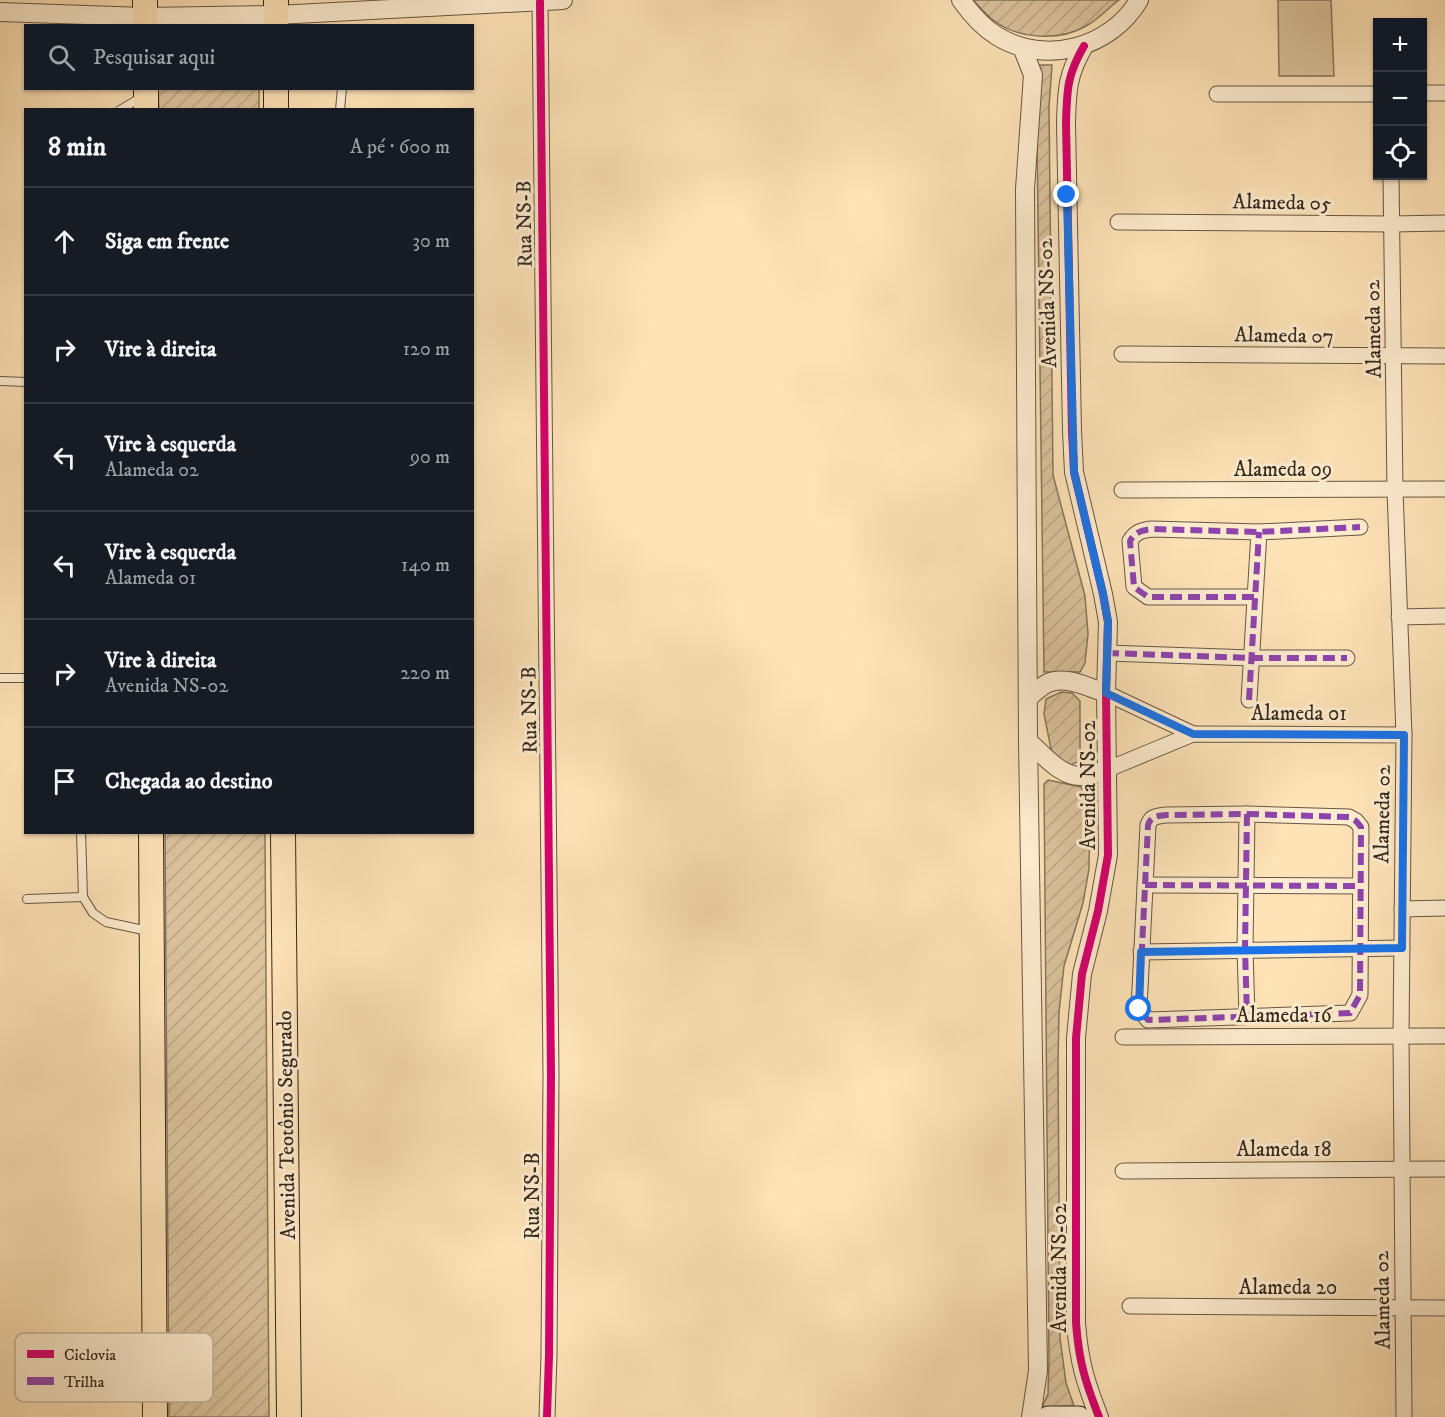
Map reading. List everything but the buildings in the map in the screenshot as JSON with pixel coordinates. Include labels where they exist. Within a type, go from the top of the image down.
[{"type":"main road","points":[[276,90],[276,108]]},
{"type":"main road","points":[[151,834],[154,1333]]},
{"type":"main road","name":"Avenida Teotônio Segurado","points":[[284,834],[289,1417]]},
{"type":"main road","points":[[155,1402],[155,1417]]},
{"type":"main road","points":[[1048,1417],[1079,1417]]},
{"type":"street","points":[[382,0],[409,10]]},
{"type":"street","points":[[961,0],[978,21],[998,37],[1022,47],[1053,51],[1084,45],[1105,36],[1124,21],[1139,0]]},
{"type":"street","points":[[0,12],[349,15],[553,1]]},
{"type":"street","name":"Rua NS-B","points":[[547,1417],[551,1075],[553,1]]},
{"type":"street","name":"Avenida NS-02","points":[[1084,45],[1074,63],[1068,81],[1066,123],[1072,431],[1074,472],[1108,622],[1106,693],[1108,855],[1098,911],[1082,974],[1076,1038],[1077,1333],[1083,1377],[1099,1417]]},
{"type":"street","name":"Avenida NS-02","points":[[1022,47],[1033,75],[1025,189],[1028,741],[1038,1371],[1031,1417]]},
{"type":"street","points":[[1427,93],[1445,93]]},
{"type":"street","points":[[1217,94],[1373,94]]},
{"type":"street","name":"Alameda 02","points":[[1391,180],[1395,490],[1404,735],[1401,1036],[1404,1417]]},
{"type":"street","name":"Alameda 05","points":[[1118,222],[1392,225],[1445,223]]},
{"type":"street","name":"Alameda 07","points":[[1122,354],[1445,357]]},
{"type":"street","name":"Alameda 09","points":[[1122,490],[1445,489]]},
{"type":"street","points":[[1254,597],[1148,597],[1134,587],[1130,541],[1142,530],[1152,529],[1259,532],[1360,527]]},
{"type":"street","points":[[1249,700],[1259,532]]},
{"type":"street","points":[[1399,617],[1445,616]]},
{"type":"street","points":[[1107,652],[1252,658],[1347,658]]},
{"type":"street","points":[[1028,698],[1048,683],[1060,680],[1074,682],[1106,693]]},
{"type":"street","name":"Alameda 01","points":[[1106,693],[1193,734]]},
{"type":"street","name":"Alameda 01","points":[[1106,770],[1193,734],[1404,735]]},
{"type":"street","points":[[1028,741],[1058,768],[1070,775],[1082,776],[1106,770]]},
{"type":"street","points":[[1247,814],[1245,949],[1247,1016]]},
{"type":"street","points":[[1247,814],[1349,817],[1356,821],[1361,828],[1360,995],[1350,1013],[1148,1020],[1139,1009],[1145,885],[1148,825],[1155,816],[1247,814]]},
{"type":"street","points":[[1145,885],[1360,886]]},
{"type":"street","points":[[1402,909],[1445,908]]},
{"type":"street","points":[[1141,952],[1402,948]]},
{"type":"street","name":"Alameda 16","points":[[1123,1037],[1445,1036]]},
{"type":"street","name":"Alameda 18","points":[[1123,1171],[1445,1169]]},
{"type":"street","name":"Alameda 20","points":[[1130,1306],[1445,1308]]},
{"type":"lane","points":[[340,108],[342,90]]},
{"type":"lane","points":[[124,108],[146,98]]},
{"type":"lane","points":[[0,381],[24,382]]},
{"type":"lane","points":[[0,678],[24,678]]},
{"type":"lane","points":[[81,834],[83,897],[93,914],[106,922],[152,932]]},
{"type":"lane","points":[[27,898],[83,897]]},
{"type":"shaded area","points":[[973,0],[1119,0],[1095,21],[1075,31],[1038,36],[1003,26],[990,18]]},
{"type":"shaded area","points":[[1278,0],[1331,0],[1334,76],[1279,76]]},
{"type":"shaded area","points":[[1036,65],[1052,65],[1049,107],[1053,475],[1085,596],[1088,634],[1085,663],[1080,672],[1044,672]]},
{"type":"shaded area","points":[[158,90],[259,90],[259,108],[159,108]]},
{"type":"shaded area","points":[[1061,692],[1072,693],[1080,701],[1080,761],[1070,765],[1053,759],[1044,714],[1046,699]]},
{"type":"shaded area","points":[[1048,780],[1081,787],[1090,810],[1089,869],[1083,903],[1064,966],[1059,1012],[1060,1338],[1066,1383],[1074,1406],[1042,1407],[1048,1394],[1049,1360],[1044,784]]},
{"type":"shaded area","points":[[165,834],[265,834],[269,1417],[169,1417],[169,1402],[213,1402],[213,1333],[168,1333]]},
{"type":"marked path","points":[[1254,597],[1148,597],[1134,587],[1130,541],[1139,532],[1152,529],[1259,532],[1360,527]]},
{"type":"marked path","points":[[1249,700],[1259,532]]},
{"type":"marked path","points":[[1107,653],[1252,658],[1347,658]]},
{"type":"marked path","points":[[1247,814],[1349,817],[1361,827],[1360,995],[1350,1013],[1148,1020],[1139,1009],[1149,822],[1155,817],[1166,815],[1247,814]]},
{"type":"marked path","points":[[1247,814],[1245,949],[1247,1016]]},
{"type":"marked path","points":[[1145,885],[1360,886]]},
{"type":"marked path","points":[[1141,952],[1402,948]]},
{"type":"cycle path","points":[[540,2],[551,1075],[547,1417]]},
{"type":"cycle path","points":[[1084,46],[1069,83],[1066,123],[1072,431],[1074,472],[1108,622],[1106,693],[1108,855],[1098,911],[1082,974],[1076,1038],[1076,1323],[1083,1371],[1099,1417]]},
{"type":"route","points":[[1067,195],[1074,472],[1108,622],[1106,693],[1193,734],[1404,735],[1402,948],[1141,952],[1139,1009]]}]
